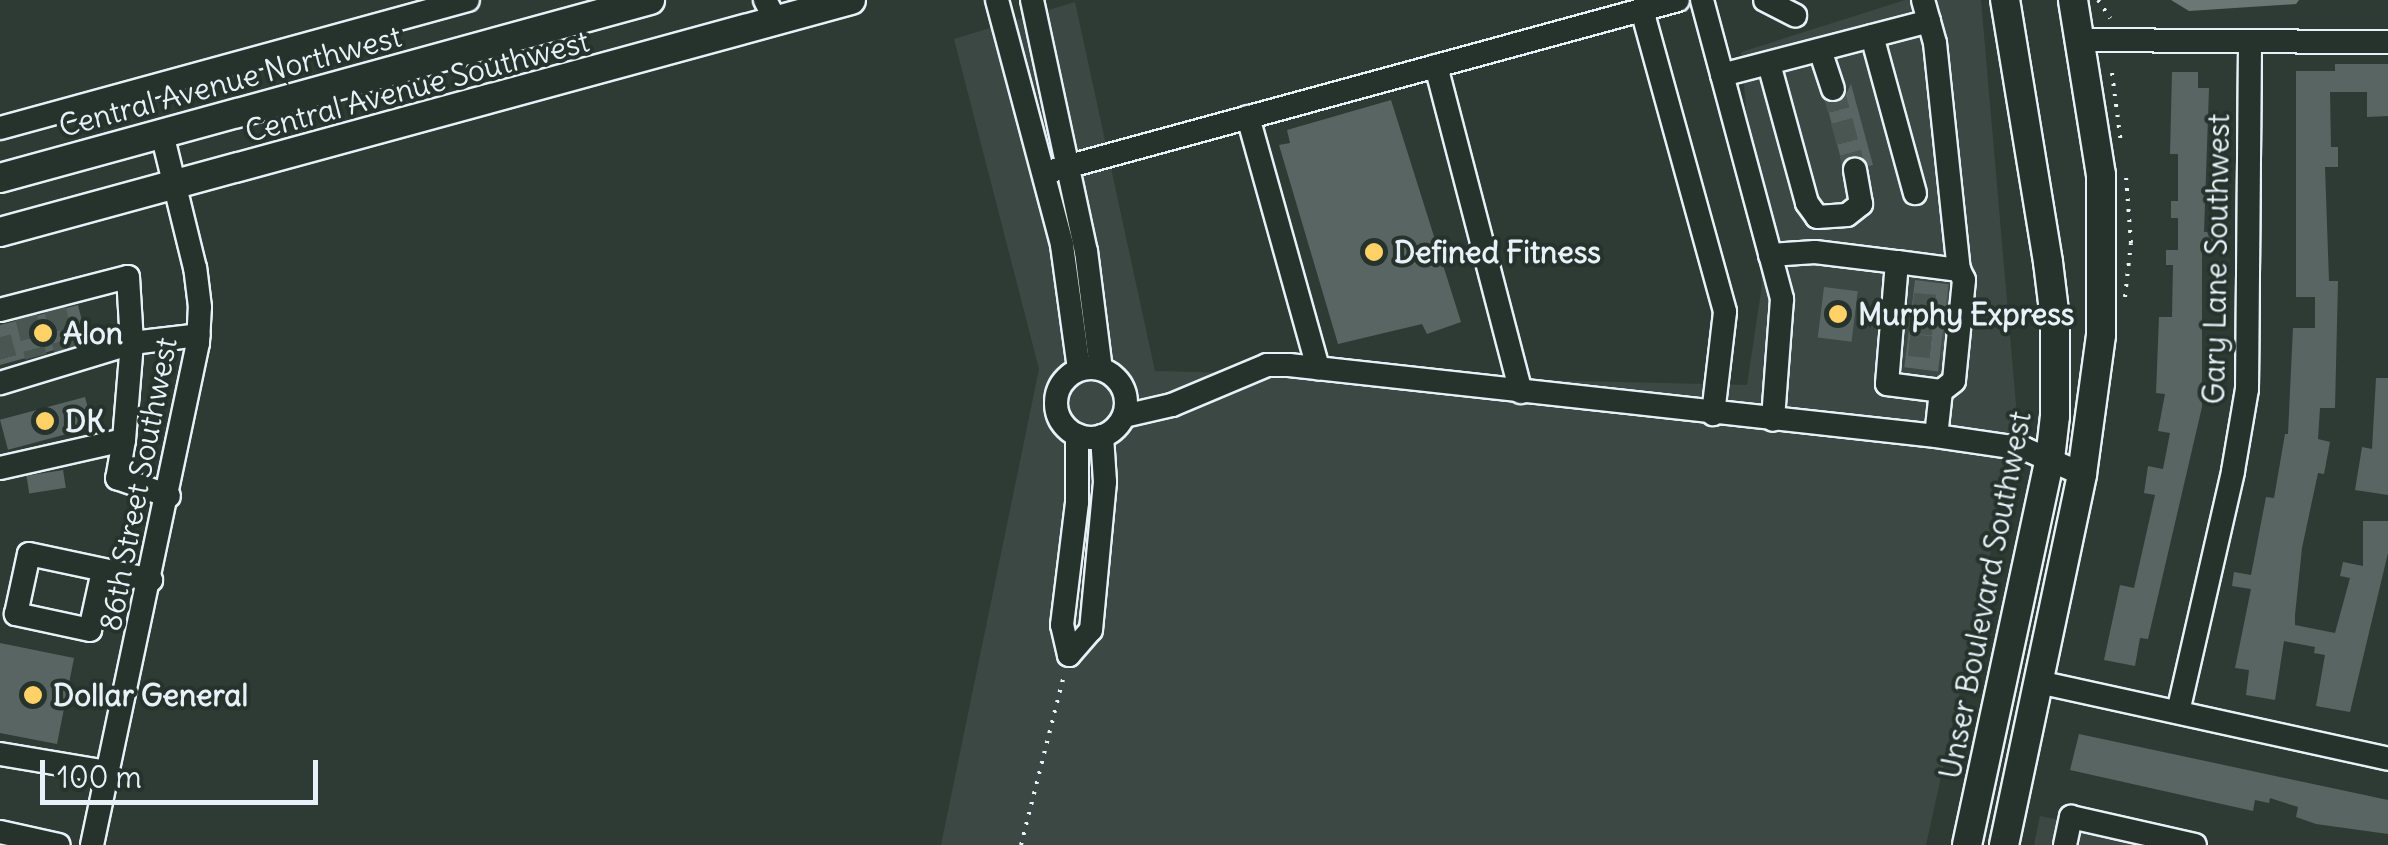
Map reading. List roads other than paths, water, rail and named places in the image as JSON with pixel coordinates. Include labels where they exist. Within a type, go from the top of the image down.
[{"type":"main road","name":"Central Avenue Northwest","points":[[0,178],[650,0]]},
{"type":"main road","name":"Central Avenue Southwest","points":[[0,232],[529,91],[770,10],[851,0]]},
{"type":"main road","name":"Unser Boulevard Southwest","points":[[1968,845],[2050,459],[2054,319],[2005,0]]},
{"type":"main road","points":[[2004,845],[2082,474],[2101,336],[2101,176],[2073,0]]},
{"type":"street","name":"Central Avenue Northwest","points":[[0,128],[468,0]]},
{"type":"street","points":[[997,0],[1044,173],[1090,369]]},
{"type":"street","points":[[1032,0],[1069,166],[1090,369]]},
{"type":"street","points":[[1044,173],[1678,0]]},
{"type":"street","points":[[1702,0],[1782,299],[1774,420]]},
{"type":"street","points":[[1765,0],[1795,15]]},
{"type":"street","points":[[1642,10],[1725,312],[1713,414]]},
{"type":"street","points":[[1722,75],[1872,36],[1926,11],[1936,42],[1959,270],[1964,280],[1956,328],[1954,380],[1940,391],[1888,384],[1901,323],[1897,262]]},
{"type":"street","points":[[1872,36],[1915,193]]},
{"type":"street","points":[[2082,40],[2388,42]]},
{"type":"street","name":"Gary Lane Southwest","points":[[2178,712],[2233,471],[2247,389],[2250,41]]},
{"type":"street","points":[[1820,50],[1833,89]]},
{"type":"street","points":[[1774,62],[1807,203],[1817,216],[1847,215],[1861,204],[1855,170]]},
{"type":"street","points":[[1436,66],[1521,392]]},
{"type":"street","points":[[1248,117],[1318,368]]},
{"type":"street","name":"86th Street Southwest","points":[[92,845],[170,496],[199,335],[194,268],[162,134]]},
{"type":"street","points":[[1770,256],[1814,252],[1959,270]]},
{"type":"street","points":[[16,310],[54,303],[128,277],[132,343],[117,478],[170,496]]},
{"type":"street","points":[[6,376],[66,356],[199,335]]},
{"type":"street","points":[[1077,435],[1076,502],[1062,624],[1069,655],[1091,630],[1105,482],[1102,436],[1125,407],[1172,405],[1267,366],[1318,368],[1936,436],[2025,449],[2082,474]]},
{"type":"street","points":[[1102,436],[1077,435],[1060,419],[1056,396],[1060,384],[1090,369],[1118,380],[1125,407]]},
{"type":"street","points":[[1936,436],[1940,391]]},
{"type":"street","points":[[0,468],[124,440]]},
{"type":"street","points":[[103,571],[151,580]]},
{"type":"street","points":[[2038,682],[2387,755]]},
{"type":"street","points":[[0,754],[108,772]]},
{"type":"street","points":[[2065,845],[2071,817],[2110,836],[2195,845]]},
{"type":"street","points":[[0,832],[59,845]]},
{"type":"tunnel","points":[[1833,89],[1855,170]]},
{"type":"tunnel","points":[[1913,304],[1953,307]]},
{"type":"tunnel","points":[[55,309],[65,350]]},
{"type":"tunnel","points":[[26,317],[36,357]]},
{"type":"tunnel","points":[[1911,322],[1951,327]]},
{"type":"tunnel","points":[[0,337],[7,364]]},
{"type":"tunnel","points":[[1909,345],[1949,349]]},
{"type":"place","name":"Defined Fitness","points":[[1374,252]]},
{"type":"place","name":"Murphy Express","points":[[1838,314]]},
{"type":"place","name":"Alon","points":[[43,333]]},
{"type":"place","name":"DK","points":[[45,421]]},
{"type":"place","name":"Dollar General","points":[[33,695]]}]
